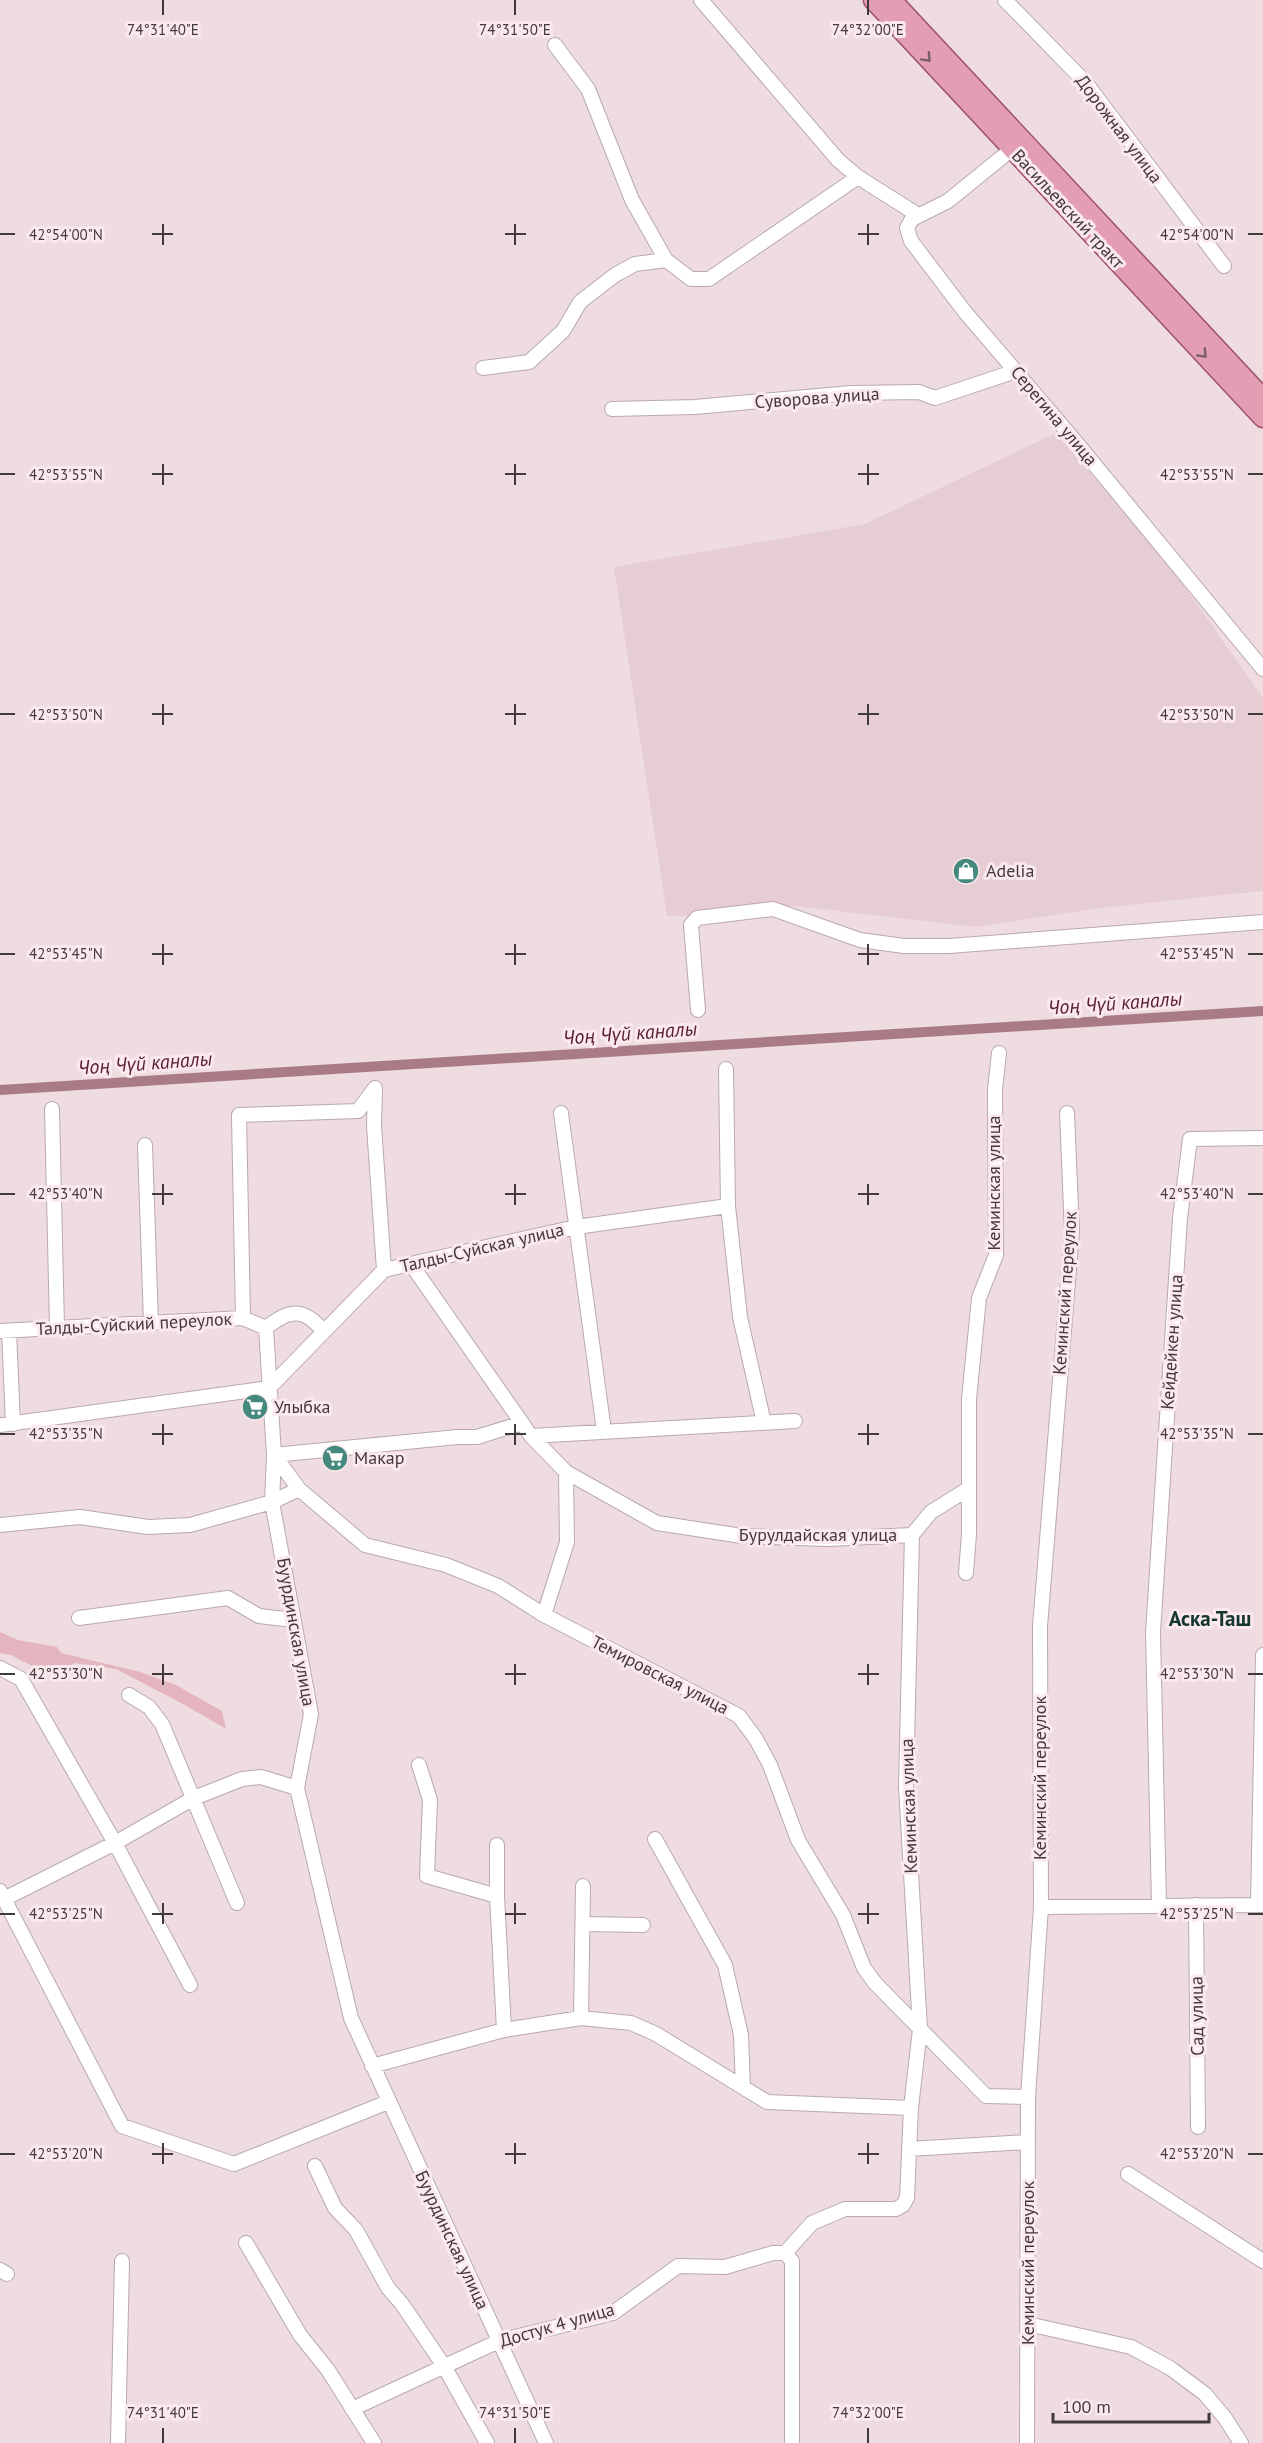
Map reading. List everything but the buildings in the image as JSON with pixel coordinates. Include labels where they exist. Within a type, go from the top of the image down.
[{"type":"main road","name":"Васильевский тракт","points":[[873,0],[1263,418]]},
{"type":"main road","name":"Васильевский тракт","points":[[892,0],[1263,398]]},
{"type":"street","points":[[701,0],[838,160],[858,177],[918,215],[948,201],[1012,149]]},
{"type":"street","name":"Дорожная улица","points":[[1005,0],[1086,83],[1224,266]]},
{"type":"street","points":[[555,45],[588,89],[632,200],[666,260],[691,279],[709,279],[858,177]]},
{"type":"street","name":"Серегина улица","points":[[918,215],[908,224],[911,241],[965,312],[1263,669]]},
{"type":"street","points":[[483,368],[530,362],[563,331],[580,302],[615,275],[635,264],[666,260]]},
{"type":"street","name":"Суворова улица","points":[[612,409],[695,407],[851,393],[919,392],[935,398],[1016,371]]},
{"type":"street","points":[[698,1010],[691,925],[697,918],[774,909],[860,940],[904,946],[961,945],[1263,922]]},
{"type":"street","name":"Кеминская улица","points":[[966,1573],[969,1534],[969,1399],[979,1298],[996,1255],[995,1090],[999,1053]]},
{"type":"street","points":[[726,1069],[728,1206],[740,1317],[764,1423]]},
{"type":"street","points":[[243,1318],[239,1115],[358,1112],[375,1088],[374,1126],[384,1270]]},
{"type":"street","points":[[52,1109],[57,1328]]},
{"type":"street","points":[[561,1113],[604,1431]]},
{"type":"street","name":"Кеминский переулок","points":[[1027,2443],[1028,2097],[1041,1907],[1040,1626],[1072,1232],[1067,1113]]},
{"type":"street","name":"Кейдейкен улица","points":[[1159,1905],[1153,1632],[1179,1230],[1190,1139],[1263,1138]]},
{"type":"street","points":[[145,1145],[151,1323]]},
{"type":"street","name":"Талды-Суйская улица","points":[[269,1388],[384,1270],[576,1227],[728,1206]]},
{"type":"street","name":"Бурулдайская улица","points":[[411,1264],[531,1436],[566,1472],[657,1523],[742,1536],[828,1539],[912,1535]]},
{"type":"street","points":[[266,1328],[281,1316],[296,1313],[314,1320],[324,1332]]},
{"type":"street","name":"Талды-Суйский переулок","points":[[5,1331],[243,1318],[266,1328]]},
{"type":"street","name":"Буурдинская улица","points":[[266,1328],[274,1455],[272,1502],[310,1714],[297,1788],[351,2018],[546,2443]]},
{"type":"street","points":[[5,1331],[7,1425],[269,1388]]},
{"type":"street","points":[[531,1436],[795,1421]]},
{"type":"street","points":[[274,1455],[477,1437],[522,1424]]},
{"type":"street","name":"Темировская улица","points":[[274,1455],[299,1489],[365,1545],[446,1566],[498,1586],[544,1615],[739,1716],[756,1739],[770,1765],[798,1840],[843,1915],[864,1968],[875,1983],[986,2096],[1028,2097]]},
{"type":"street","points":[[544,1615],[567,1542],[566,1472]]},
{"type":"street","points":[[0,1525],[80,1517],[148,1527],[190,1525],[272,1502],[299,1489]]},
{"type":"street","points":[[912,1535],[932,1512],[968,1489]]},
{"type":"street","name":"Кеминская улица","points":[[785,2253],[812,2223],[845,2209],[896,2209],[903,2205],[907,2198],[911,2108],[920,2029],[906,1786],[912,1535]]},
{"type":"street","points":[[79,1618],[228,1598],[259,1616],[294,1620]]},
{"type":"street","points":[[1041,1907],[1261,1905],[1263,1655]]},
{"type":"street","points":[[0,1668],[21,1679],[115,1843],[190,1985]]},
{"type":"street","points":[[129,1695],[149,1707],[162,1724],[237,1903]]},
{"type":"street","points":[[419,1765],[430,1800],[427,1876],[497,1896]]},
{"type":"street","points":[[297,1788],[261,1777],[242,1779],[194,1798],[115,1843],[2,1895],[122,2126],[234,2164],[388,2102]]},
{"type":"street","points":[[656,1839],[726,1965],[741,2035],[743,2087]]},
{"type":"street","points":[[497,1845],[497,1896],[504,2030]]},
{"type":"street","points":[[581,2018],[584,1886]]},
{"type":"street","name":"Сад улица","points":[[1196,1905],[1198,2127]]},
{"type":"street","points":[[583,1924],[644,1925]]},
{"type":"street","points":[[372,2066],[504,2030],[581,2018],[631,2023],[656,2034],[767,2102],[911,2108]]},
{"type":"street","points":[[909,2149],[1028,2142]]},
{"type":"street","points":[[315,2166],[335,2208],[357,2230],[388,2288],[402,2304],[444,2366],[487,2443]]},
{"type":"street","points":[[1128,2174],[1263,2261]]},
{"type":"street","points":[[246,2243],[300,2335],[328,2370],[374,2443]]},
{"type":"street","name":"Достук 4 улица","points":[[352,2409],[499,2341],[613,2313],[678,2266],[725,2267],[773,2253],[785,2253]]},
{"type":"street","points":[[785,2253],[792,2261],[792,2443]]},
{"type":"street","points":[[118,2443],[122,2261]]},
{"type":"street","points":[[1028,2324],[1131,2347],[1170,2368],[1205,2394],[1225,2418],[1241,2443]]},
{"type":"shaded area","points":[[1056,433],[1172,569],[1263,698],[1263,891],[1108,907],[975,927],[796,906],[761,907],[699,916],[667,916],[614,567],[865,524]]},
{"type":"shaded area","points":[[0,1632],[18,1640],[57,1647],[61,1653],[140,1672],[176,1685],[222,1711],[226,1729],[116,1669],[75,1663],[58,1672],[38,1669],[11,1655],[0,1653]]},
{"type":"waterway","name":"Чоң Чүй каналы","points":[[0,1090],[1263,1011]]},
{"type":"place","name":"Adelia","points":[[966,871]]},
{"type":"place","name":"Улыбка","points":[[255,1407]]},
{"type":"place","name":"Макар","points":[[335,1458]]},
{"type":"district","name":"Аска-Таш","points":[[1210,1619]]}]
